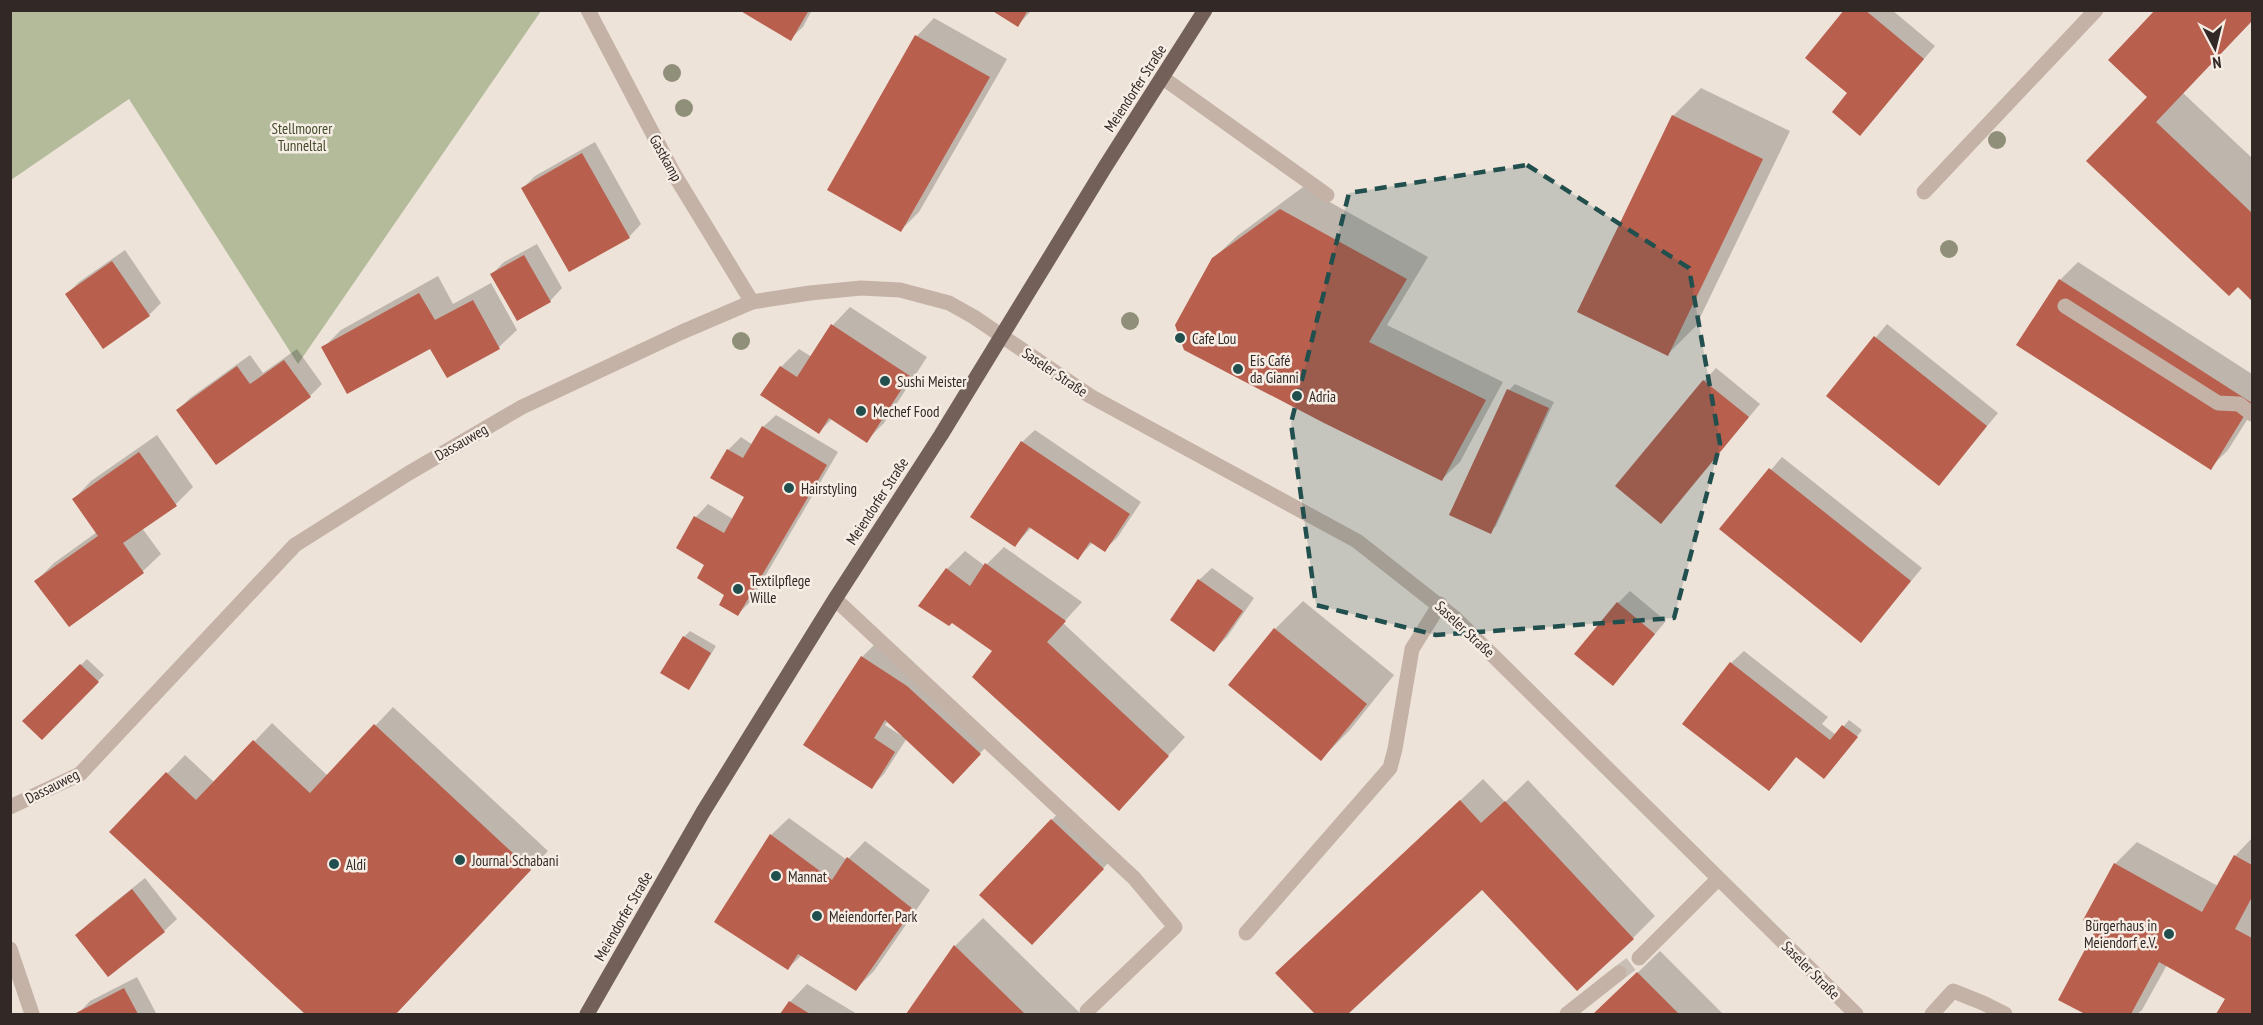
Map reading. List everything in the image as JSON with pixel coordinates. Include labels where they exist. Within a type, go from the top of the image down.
[{"type":"main road","name":"Meiendorfer Straße","points":[[587,1014],[703,812],[1206,10]]},
{"type":"street","name":"Gastkamp","points":[[588,10],[674,174],[752,302]]},
{"type":"street","points":[[1924,192],[2096,10]]},
{"type":"street","points":[[1162,78],[1327,195]]},
{"type":"street","name":"Dassauweg","points":[[10,807],[80,774],[295,544],[409,473],[522,407],[752,302],[810,292],[861,288],[900,290],[949,303],[1002,337]]},
{"type":"street","points":[[2065,306],[2217,403],[2239,404],[2253,414]]},
{"type":"street","name":"Saseler Straße","points":[[1002,337],[1090,396],[1356,541],[1440,604],[1856,1014]]},
{"type":"street","points":[[836,599],[1134,878],[1175,927],[1087,1011]]},
{"type":"street","points":[[1246,933],[1390,768],[1412,649],[1440,604]]},
{"type":"street","points":[[1639,958],[1719,879]]},
{"type":"street","points":[[10,949],[16,986],[32,1014]]},
{"type":"street","points":[[1568,1014],[1619,973]]},
{"type":"street","points":[[1932,1014],[1953,992],[2005,1014]]},
{"type":"highlighted area","points":[[1527,165],[1689,268],[1720,444],[1674,618],[1436,635],[1316,605],[1291,423],[1349,193]]},
{"type":"green space","name":"Stellmoorer Tunneltal","points":[[11,10],[541,11],[298,364],[129,99],[11,180]]},
{"type":"building","points":[[739,10],[809,10],[791,41]]},
{"type":"building","points":[[991,10],[1028,10],[1018,27]]},
{"type":"building","points":[[1844,10],[1865,10],[1924,59],[1860,136],[1832,112],[1847,93],[1805,58]]},
{"type":"building","points":[[2155,10],[2252,10],[2252,21],[2156,122],[2252,213],[2252,301],[2238,287],[2229,296],[2086,161],[2147,97],[2108,60]]},
{"type":"building","points":[[915,35],[990,77],[901,232],[827,190]]},
{"type":"building","points":[[1672,115],[1763,159],[1668,356],[1577,312]]},
{"type":"building","points":[[582,153],[630,238],[569,272],[521,188]]},
{"type":"building","points":[[1280,209],[1407,279],[1369,342],[1486,400],[1442,481],[1184,350],[1175,325],[1212,258]]},
{"type":"building","points":[[524,255],[551,302],[517,321],[490,274]]},
{"type":"building","points":[[112,261],[150,316],[103,349],[65,294]]},
{"type":"building","points":[[2059,279],[2252,403],[2211,470],[2016,345]]},
{"type":"building","points":[[419,293],[435,320],[473,300],[500,349],[447,378],[430,349],[347,394],[321,347]]},
{"type":"building","points":[[831,324],[910,376],[867,443],[829,418],[819,434],[760,395],[780,366],[797,377]]},
{"type":"building","points":[[1874,336],[1987,426],[1939,486],[1826,396]]},
{"type":"building","points":[[284,360],[311,397],[216,465],[176,410],[237,366],[250,384]]},
{"type":"building","points":[[1703,380],[1749,417],[1661,524],[1615,486]]},
{"type":"building","points":[[1507,389],[1549,408],[1491,534],[1449,515]]},
{"type":"building","points":[[762,426],[827,465],[738,616],[719,605],[724,595],[697,578],[704,565],[676,548],[694,516],[724,533],[744,497],[710,478],[727,449],[743,458]]},
{"type":"building","points":[[1021,441],[1130,514],[1105,552],[1090,542],[1078,560],[1029,527],[1015,547],[970,517]]},
{"type":"building","points":[[139,452],[177,506],[123,543],[144,573],[69,627],[34,581],[98,536],[72,499]]},
{"type":"building","points":[[1769,468],[1911,581],[1861,643],[1719,529]]},
{"type":"building","points":[[985,563],[1066,621],[1047,642],[1169,756],[1119,811],[972,677],[992,651],[952,623],[949,626],[918,606],[946,568],[970,586]]},
{"type":"building","points":[[1198,579],[1243,611],[1214,652],[1170,620]]},
{"type":"building","points":[[1617,602],[1655,634],[1613,686],[1574,654]]},
{"type":"building","points":[[1274,628],[1367,704],[1321,761],[1228,685]]},
{"type":"building","points":[[683,636],[711,653],[689,690],[660,673]]},
{"type":"building","points":[[861,656],[907,686],[981,754],[953,784],[885,720],[874,738],[895,752],[872,789],[803,745]]},
{"type":"building","points":[[1730,662],[1830,740],[1842,725],[1858,737],[1824,779],[1796,757],[1769,791],[1682,724]]},
{"type":"building","points":[[80,664],[99,682],[42,740],[22,721]]},
{"type":"building","name":"Aldi","points":[[374,724],[531,870],[396,1014],[305,1014],[109,832],[166,772],[196,800],[253,740],[310,793]]},
{"type":"building","points":[[1460,800],[1481,823],[1505,801],[1634,939],[1577,991],[1482,890],[1348,1014],[1315,1014],[1275,973]]},
{"type":"building","points":[[1051,819],[1104,869],[1032,945],[979,895]]},
{"type":"building","points":[[770,834],[832,880],[847,857],[913,909],[856,991],[798,954],[788,970],[714,922]]},
{"type":"building","name":"Bürgerhaus in Meiendorf e.V.","points":[[2234,855],[2252,865],[2252,897],[2235,929],[2252,938],[2252,1014],[2216,1014],[2225,999],[2159,962],[2131,1014],[2085,1014],[2058,1000],[2097,927],[2083,920],[2114,863],[2202,912]]},
{"type":"building","points":[[132,889],[165,932],[108,977],[75,935]]},
{"type":"building","points":[[954,945],[1025,1014],[906,1014]]},
{"type":"building","points":[[1637,972],[1679,1014],[1593,1014]]},
{"type":"building","points":[[124,988],[138,1014],[76,1013]]},
{"type":"building","points":[[789,1001],[810,1014],[780,1014]]},
{"type":"tunnel","points":[[1619,973],[1639,958]]},
{"type":"place","name":"Cafe Lou","points":[[1180,338]]},
{"type":"place","name":"Eis Café da Gianni","points":[[1238,369]]},
{"type":"place","name":"Sushi Meister","points":[[885,381]]},
{"type":"place","name":"Adria","points":[[1297,396]]},
{"type":"place","name":"Mechef Food","points":[[861,411]]},
{"type":"place","name":"Hairstyling","points":[[789,488]]},
{"type":"place","name":"Textilpflege Wille","points":[[738,589]]},
{"type":"place","name":"Journal Schabani","points":[[460,860]]},
{"type":"place","name":"Aldi","points":[[334,864]]},
{"type":"place","name":"Mannat","points":[[776,876]]},
{"type":"place","name":"Meiendorfer Park","points":[[817,916]]},
{"type":"place","name":"Bürgerhaus in Meiendorf e.V.","points":[[2169,934]]}]
